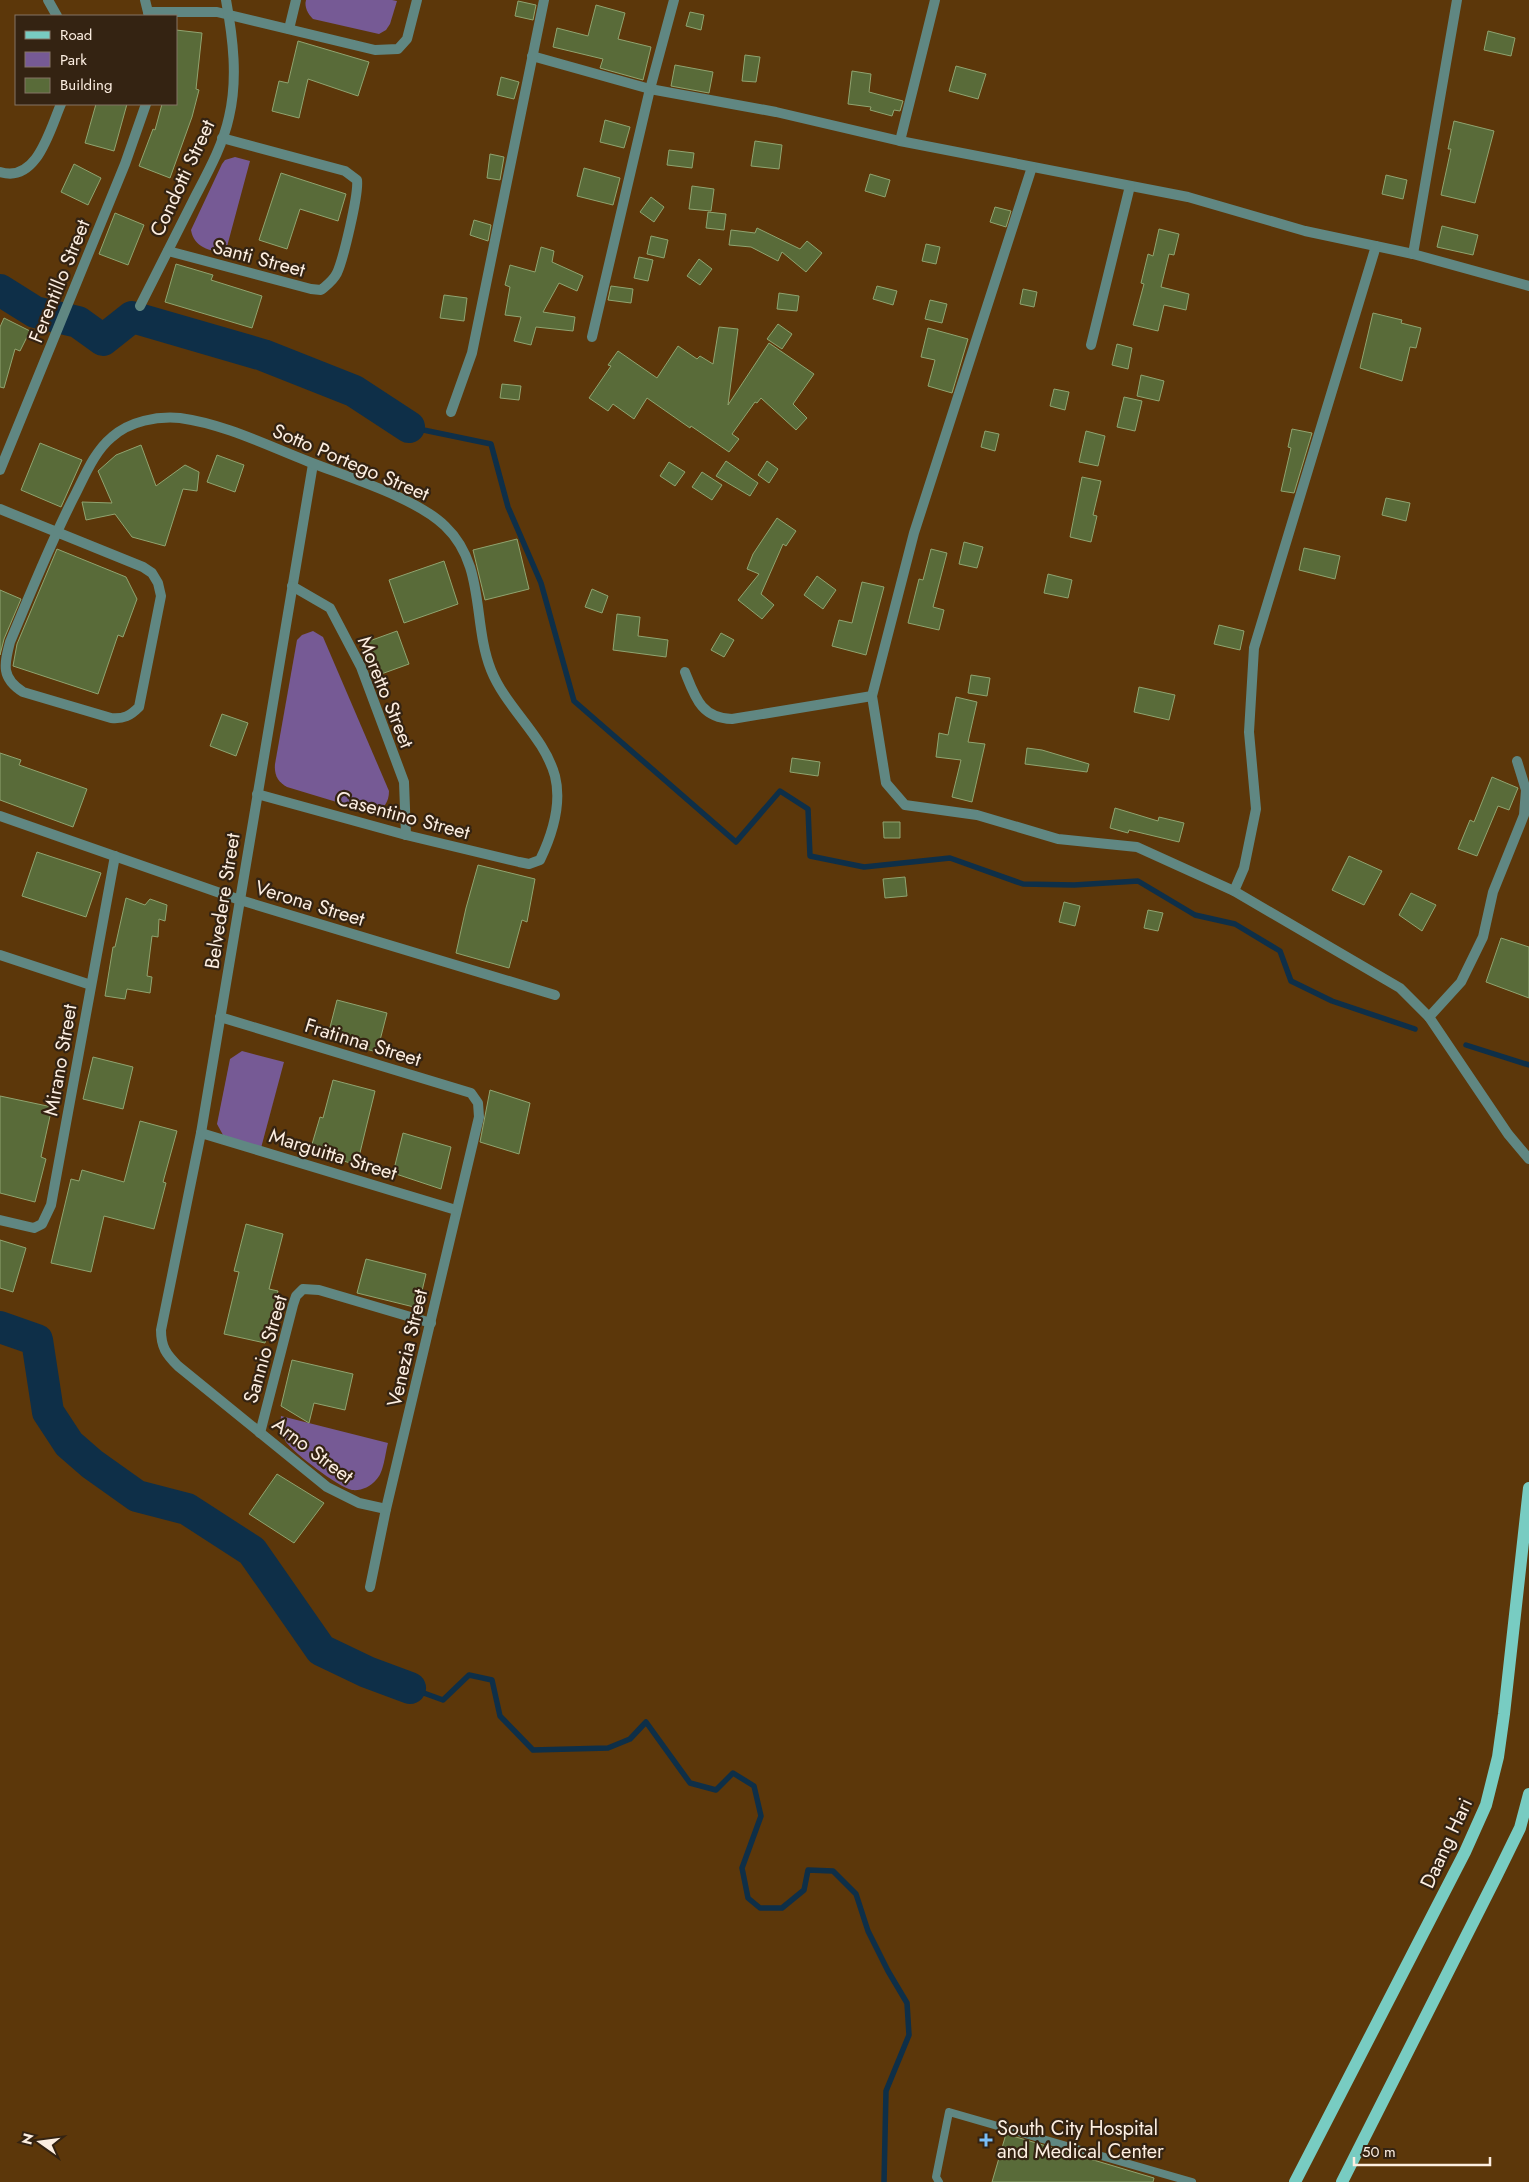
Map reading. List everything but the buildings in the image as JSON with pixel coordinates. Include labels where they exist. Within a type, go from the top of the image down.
[{"type":"main road","name":"Daang Hari","points":[[1295,2182],[1465,1852],[1486,1806],[1498,1757],[1504,1714],[1529,1488]]},
{"type":"main road","points":[[1342,2182],[1520,1828],[1529,1794]]},
{"type":"street","points":[[48,0],[56,15]]},
{"type":"street","points":[[145,0],[148,14],[207,11],[228,14],[375,50],[398,49],[407,39],[417,0]]},
{"type":"street","name":"Condotti Street","points":[[140,306],[222,138],[229,118],[234,68],[226,0]]},
{"type":"street","points":[[289,29],[296,0]]},
{"type":"street","points":[[451,412],[472,353],[544,0]]},
{"type":"street","points":[[592,337],[650,89],[674,0]]},
{"type":"street","points":[[900,141],[935,0]]},
{"type":"street","points":[[1413,254],[1457,0]]},
{"type":"street","points":[[532,56],[650,89],[776,112],[900,141],[1188,197],[1305,231],[1413,254],[1529,286]]},
{"type":"street","points":[[0,172],[8,175],[19,174],[30,167],[37,158],[61,105]]},
{"type":"street","name":"Ferentillo Street","points":[[0,470],[126,164],[146,105]]},
{"type":"street","name":"Santi Street","points":[[168,251],[311,289],[321,290],[330,283],[337,272],[357,198],[357,180],[345,171],[222,138]]},
{"type":"street","points":[[1032,167],[914,533],[872,696],[886,783],[904,805],[977,815],[1058,839],[1137,846],[1234,891],[1400,988],[1429,1017],[1508,1134],[1529,1158]]},
{"type":"street","points":[[1091,344],[1130,186]]},
{"type":"street","points":[[1234,891],[1244,868],[1256,809],[1249,732],[1254,648],[1376,246]]},
{"type":"street","name":"Sotto Portego Street","points":[[57,531],[95,455],[112,437],[129,426],[154,418],[180,418],[222,428],[378,489],[426,511],[446,527],[463,548],[473,572],[486,655],[491,671],[500,689],[546,754],[555,775],[558,797],[547,846],[540,860]]},
{"type":"street","name":"Belvedere Street","points":[[161,1344],[162,1324],[201,1133],[313,464]]},
{"type":"street","points":[[0,508],[57,531],[144,567],[152,573],[158,582],[161,596],[159,613],[143,696],[139,707],[132,714],[122,719],[111,718],[23,692],[11,684],[6,673],[6,658],[10,642],[57,531]]},
{"type":"street","name":"Moretto Street","points":[[292,586],[330,608],[361,667],[404,782],[406,835]]},
{"type":"street","points":[[686,672],[696,699],[708,712],[720,719],[732,719],[872,696]]},
{"type":"street","points":[[1429,1017],[1461,982],[1482,937],[1493,892],[1524,816],[1526,790],[1517,761]]},
{"type":"street","name":"Casentino Street","points":[[257,794],[406,835],[529,864],[540,860]]},
{"type":"street","name":"Verona Street","points":[[0,816],[240,900],[556,995]]},
{"type":"street","name":"Mirano Street","points":[[0,1220],[34,1228],[42,1224],[47,1217],[51,1205],[115,856]]},
{"type":"street","points":[[0,955],[91,985]]},
{"type":"street","name":"Fratinna Street","points":[[220,1017],[472,1093],[478,1103],[479,1117]]},
{"type":"street","name":"Venezia Street","points":[[370,1587],[386,1509],[479,1117]]},
{"type":"street","name":"Marguitta Street","points":[[201,1133],[456,1210]]},
{"type":"street","name":"Sannio Street","points":[[260,1433],[293,1305],[296,1296],[303,1289],[319,1290],[431,1323]]},
{"type":"street","name":"Arno Street","points":[[161,1344],[166,1355],[327,1487],[359,1503],[386,1509]]},
{"type":"lane","points":[[938,2182],[936,2177],[949,2112],[1192,2182]]},
{"type":"green space","points":[[306,0],[397,1],[390,24],[386,30],[379,34],[313,19],[307,10]]},
{"type":"green space","points":[[235,157],[250,161],[225,254],[203,247],[195,241],[191,230],[222,164],[225,160]]},
{"type":"green space","points":[[313,631],[323,637],[389,791],[385,805],[373,813],[287,787],[281,783],[276,775],[275,764],[297,640],[302,635]]},
{"type":"green space","points":[[242,1051],[284,1062],[261,1148],[223,1135],[217,1124],[230,1059]]},
{"type":"green space","points":[[281,1416],[388,1443],[383,1468],[379,1477],[368,1487],[359,1490],[345,1488],[307,1461],[286,1442],[281,1429]]},
{"type":"waterway","points":[[0,290],[35,312],[78,322],[103,340],[132,317],[263,355],[354,391],[409,427]]},
{"type":"waterway","points":[[409,427],[491,444],[508,507],[541,583],[574,701],[736,842],[780,791],[808,809],[810,856],[864,867],[950,858],[1023,884],[1074,885],[1138,881],[1195,915],[1235,924],[1280,951],[1291,981],[1332,1001],[1415,1029]]},
{"type":"waterway","points":[[1466,1045],[1529,1065]]},
{"type":"waterway","points":[[0,1327],[37,1340],[48,1412],[69,1444],[92,1464],[137,1496],[187,1509],[252,1551],[321,1650],[367,1672],[410,1688]]},
{"type":"waterway","points":[[410,1688],[443,1700],[469,1675],[492,1680],[500,1716],[533,1750],[608,1748],[630,1739],[646,1722],[690,1783],[716,1790],[733,1773],[754,1786],[761,1816],[742,1868],[748,1898],[760,1908],[782,1908],[804,1890],[808,1870],[833,1871],[856,1894],[868,1931],[907,2003],[909,2035],[886,2091],[884,2182]]},
{"type":"place","name":"South City Hospital and Medical Center","points":[[986,2140]]}]
